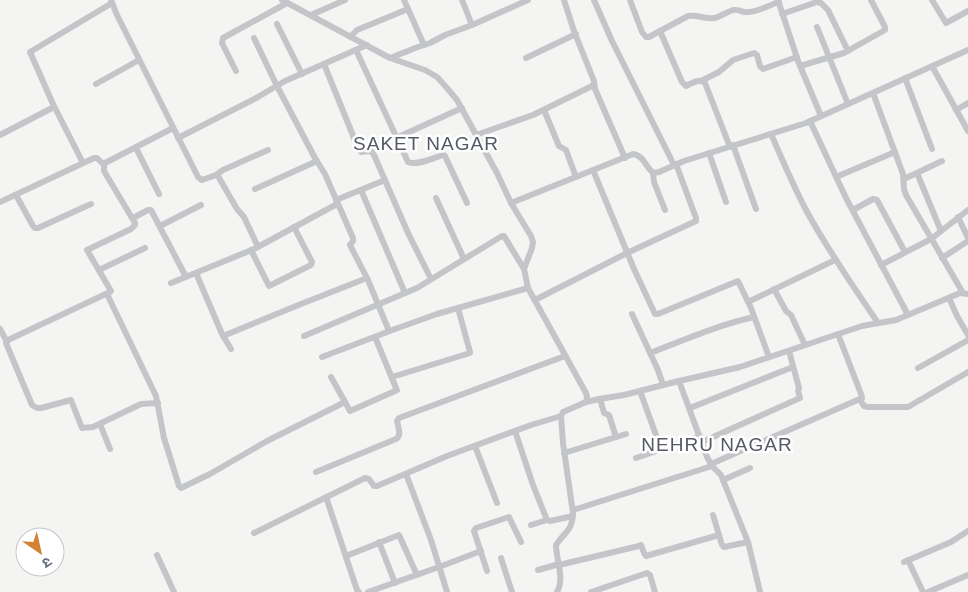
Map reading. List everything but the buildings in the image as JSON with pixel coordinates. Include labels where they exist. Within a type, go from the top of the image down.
[{"type":"street","points":[[83,163],[54,106],[30,52],[111,1],[119,0]]},
{"type":"street","points":[[311,15],[345,0]]},
{"type":"street","points":[[404,0],[424,45]]},
{"type":"street","points":[[462,0],[472,25]]},
{"type":"street","points":[[390,58],[430,43],[528,0]]},
{"type":"street","points":[[564,0],[595,89],[625,158]]},
{"type":"street","points":[[535,300],[696,221],[675,165],[612,41],[594,0]]},
{"type":"street","points":[[630,0],[642,32],[646,37],[688,16],[715,18],[735,10],[751,12],[778,1],[800,66],[821,116]]},
{"type":"street","points":[[800,66],[848,51],[885,30],[871,0]]},
{"type":"street","points":[[932,0],[946,23],[968,11]]},
{"type":"street","points":[[111,1],[200,180],[216,175],[268,150]]},
{"type":"street","points":[[236,71],[222,43],[223,38],[285,1],[390,58],[425,70],[437,77],[462,108],[531,236],[532,248],[524,269]]},
{"type":"street","points":[[782,14],[817,2],[825,5],[848,51]]},
{"type":"street","points":[[350,37],[357,30],[408,9]]},
{"type":"street","points":[[277,24],[302,74]]},
{"type":"street","points":[[817,27],[848,104]]},
{"type":"street","points":[[660,31],[682,82],[686,86],[719,72],[733,60],[754,53],[758,55],[760,66],[763,69],[797,57]]},
{"type":"street","points":[[526,58],[576,34]]},
{"type":"street","points":[[254,38],[316,161],[325,174],[353,238],[350,245],[367,278],[389,331]]},
{"type":"street","points":[[178,138],[277,86],[367,45]]},
{"type":"street","points":[[356,50],[409,163],[415,164],[443,155],[467,203]]},
{"type":"street","points":[[653,173],[810,121],[968,50]]},
{"type":"street","points":[[96,84],[139,60]]},
{"type":"street","points":[[324,64],[358,148],[362,152],[372,152],[431,279]]},
{"type":"street","points":[[932,66],[968,131]]},
{"type":"street","points":[[905,78],[932,149]]},
{"type":"street","points":[[703,80],[732,146],[756,209]]},
{"type":"street","points":[[476,135],[544,110],[594,85]]},
{"type":"street","points":[[873,93],[904,179],[906,195],[965,294]]},
{"type":"street","points":[[956,110],[968,103]]},
{"type":"street","points":[[0,135],[54,106]]},
{"type":"street","points":[[396,138],[462,108]]},
{"type":"street","points":[[544,110],[560,146],[566,150],[576,177]]},
{"type":"street","points":[[810,121],[836,177],[908,315]]},
{"type":"street","points":[[104,164],[173,128]]},
{"type":"street","points":[[771,134],[805,208],[836,260],[878,323]]},
{"type":"street","points":[[136,148],[159,194]]},
{"type":"street","points":[[836,177],[895,152]]},
{"type":"street","points":[[709,153],[726,202]]},
{"type":"street","points":[[511,202],[637,154],[653,173],[654,182],[666,210]]},
{"type":"street","points":[[0,202],[96,158],[104,164]]},
{"type":"street","points":[[255,189],[316,161]]},
{"type":"street","points":[[904,179],[942,161]]},
{"type":"street","points":[[7,342],[110,292],[111,289],[88,250],[132,229],[135,223],[104,171],[104,164]]},
{"type":"street","points":[[593,170],[654,312],[656,314],[736,280],[739,282],[748,302],[769,357]]},
{"type":"street","points":[[917,172],[941,231]]},
{"type":"street","points":[[216,175],[236,209],[244,218],[258,247]]},
{"type":"street","points":[[171,283],[258,247],[337,202],[385,180]]},
{"type":"street","points":[[361,190],[406,293]]},
{"type":"street","points":[[16,195],[33,226],[36,228],[91,204]]},
{"type":"street","points":[[436,198],[464,258]]},
{"type":"street","points":[[853,210],[873,199],[877,200],[905,252]]},
{"type":"street","points":[[160,226],[201,204]]},
{"type":"street","points":[[133,218],[151,210],[186,277]]},
{"type":"street","points":[[881,265],[931,239],[968,210]]},
{"type":"street","points":[[942,258],[968,239],[958,217]]},
{"type":"street","points":[[251,250],[269,286],[311,265],[312,262],[294,227]]},
{"type":"street","points":[[304,336],[406,293],[503,235],[524,269],[528,288],[586,393],[586,402]]},
{"type":"street","points":[[99,270],[145,248]]},
{"type":"street","points":[[748,302],[836,260]]},
{"type":"street","points":[[196,273],[223,336],[231,349]]},
{"type":"street","points":[[223,336],[367,278]]},
{"type":"street","points":[[322,357],[437,314],[528,288]]},
{"type":"street","points":[[774,289],[786,312],[791,315],[805,345]]},
{"type":"street","points":[[254,533],[365,478],[369,479],[374,486],[377,486],[447,456],[561,416],[563,412],[586,402],[624,395],[740,367],[862,326],[896,320],[960,293],[965,294]]},
{"type":"street","points":[[107,294],[156,396],[164,438],[181,488],[210,474],[267,441],[345,402]]},
{"type":"street","points":[[949,298],[968,335]]},
{"type":"street","points":[[392,378],[470,353],[458,308]]},
{"type":"street","points":[[632,314],[664,385]]},
{"type":"street","points":[[650,354],[703,332],[754,317]]},
{"type":"street","points":[[0,329],[32,405],[37,408],[71,400],[82,428],[90,428],[141,404],[158,403]]},
{"type":"street","points":[[838,334],[861,394],[862,398],[860,400],[864,406],[908,407],[968,372]]},
{"type":"street","points":[[331,377],[349,410],[352,411],[395,392],[396,388],[375,337]]},
{"type":"street","points":[[918,368],[968,340]]},
{"type":"street","points":[[636,458],[661,449],[701,439],[800,398],[789,351]]},
{"type":"street","points":[[316,472],[396,439],[400,434],[397,421],[399,418],[565,356]]},
{"type":"street","points":[[690,408],[793,366]]},
{"type":"street","points":[[679,381],[707,457],[721,475],[748,542],[760,592]]},
{"type":"street","points":[[640,391],[661,449]]},
{"type":"street","points":[[600,398],[604,413],[609,415],[616,437]]},
{"type":"street","points":[[531,525],[546,520],[550,521],[712,465],[860,400]]},
{"type":"street","points":[[557,592],[560,586],[556,544],[570,528],[573,513],[561,416]]},
{"type":"street","points":[[100,424],[110,449]]},
{"type":"street","points":[[515,431],[546,520]]},
{"type":"street","points":[[564,452],[626,434]]},
{"type":"street","points":[[474,446],[497,503]]},
{"type":"street","points":[[723,480],[750,468]]},
{"type":"street","points":[[406,474],[428,532],[447,592]]},
{"type":"street","points":[[326,497],[359,592]]},
{"type":"street","points":[[713,515],[724,547],[748,542]]},
{"type":"street","points":[[487,571],[474,531],[476,528],[508,517],[511,518],[521,542]]},
{"type":"street","points":[[924,592],[906,561],[951,542],[968,531]]},
{"type":"street","points":[[346,556],[399,535],[417,575]]},
{"type":"street","points":[[538,570],[639,546],[642,547],[646,556],[719,535]]},
{"type":"street","points":[[379,542],[395,583]]},
{"type":"street","points":[[368,592],[481,551]]},
{"type":"street","points":[[157,555],[174,592]]},
{"type":"street","points":[[501,558],[511,592]]},
{"type":"street","points":[[590,592],[647,573],[650,575],[655,592]]},
{"type":"street","points":[[928,592],[968,575]]},
{"type":"district","name":"SAKET NAGAR","points":[[426,143]]},
{"type":"district","name":"NEHRU NAGAR","points":[[717,444]]}]
